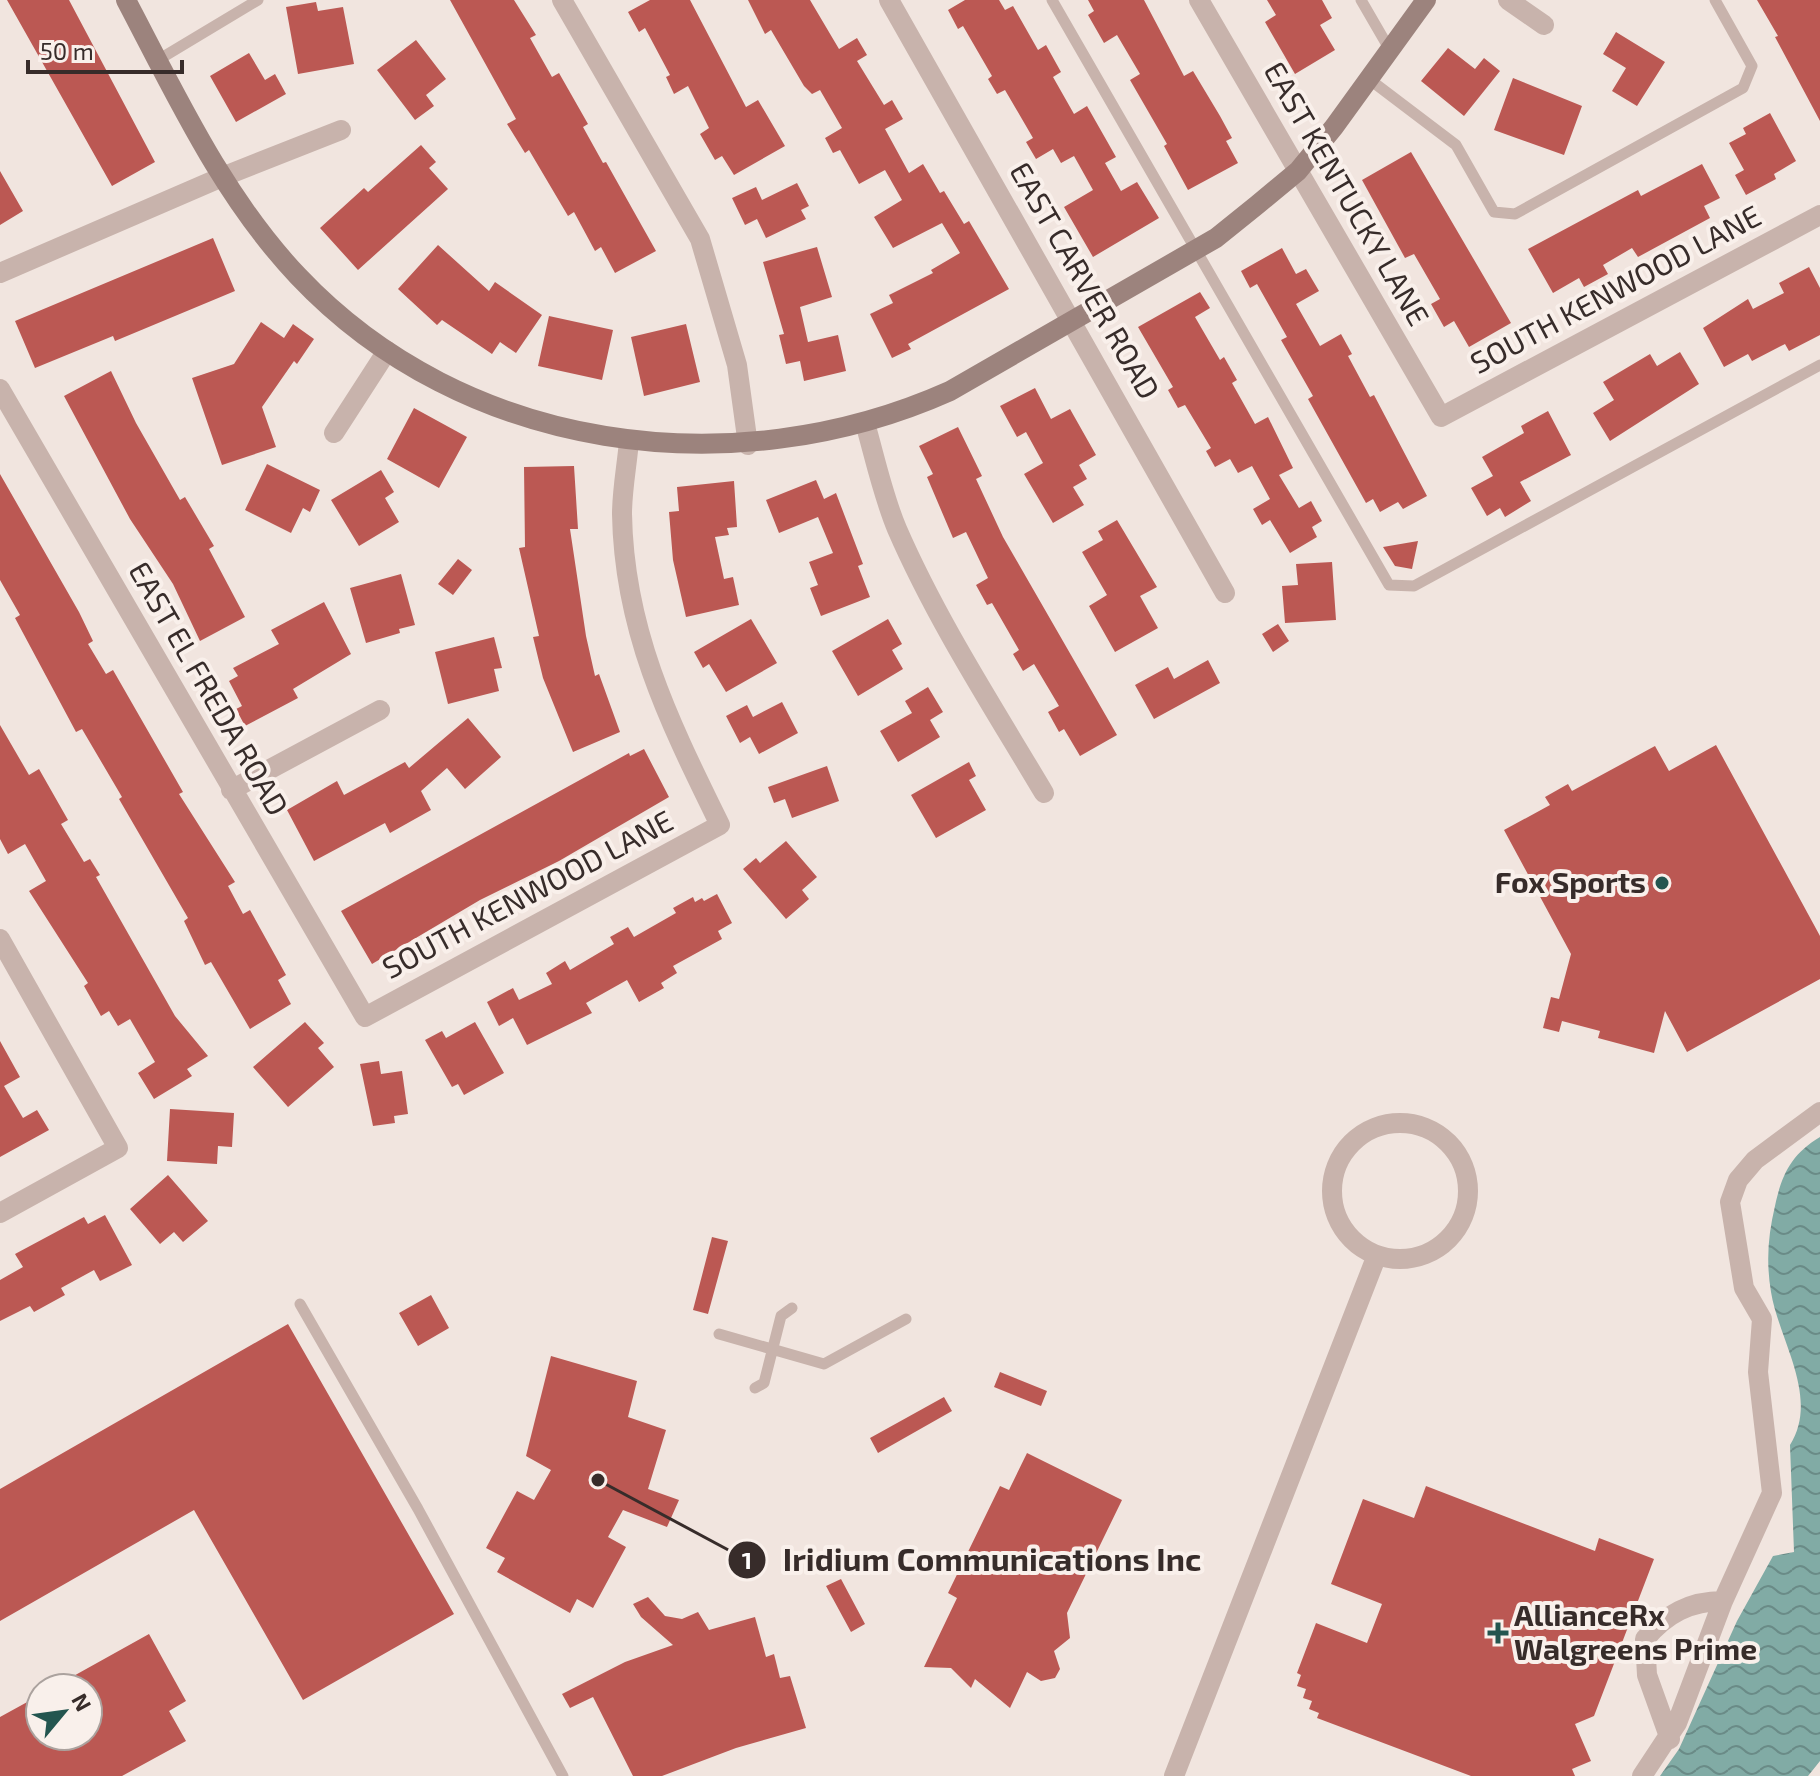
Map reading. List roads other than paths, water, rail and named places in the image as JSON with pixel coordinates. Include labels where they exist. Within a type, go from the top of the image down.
[{"type":"street","points":[[126,0],[222,177],[261,233],[299,277],[387,351],[488,407],[629,441],[748,445],[865,423],[950,391],[1216,238],[1298,171],[1426,0]]},
{"type":"street","points":[[562,0],[700,239],[737,365],[748,445]]},
{"type":"street","name":"EAST CARVER ROAD","points":[[889,0],[1225,593]]},
{"type":"street","name":"EAST KENTUCKY LANE","points":[[1199,0],[1441,417]]},
{"type":"street","points":[[1508,0],[1544,25]]},
{"type":"street","points":[[0,273],[222,177],[341,130]]},
{"type":"street","name":"SOUTH KENWOOD LANE","points":[[1441,417],[1820,215]]},
{"type":"street","points":[[334,433],[387,351]]},
{"type":"street","name":"EAST EL FREDA ROAD","points":[[0,389],[365,1017]]},
{"type":"street","points":[[865,423],[896,527],[936,609],[1044,793]]},
{"type":"street","name":"SOUTH KENWOOD LANE","points":[[365,1017],[720,825],[661,705],[631,604],[622,513],[629,441]]},
{"type":"street","points":[[231,790],[380,710]]},
{"type":"street","points":[[0,939],[118,1148],[0,1213]]},
{"type":"street","points":[[1642,1776],[1670,1739],[1723,1601],[1772,1493],[1758,1372],[1762,1319],[1744,1288],[1730,1202],[1738,1180],[1755,1160],[1820,1112]]},
{"type":"street","points":[[1387,1123],[1409,1123],[1431,1129],[1449,1143],[1462,1162],[1468,1184],[1466,1207],[1457,1228],[1432,1250],[1400,1259],[1377,1255],[1358,1245],[1343,1228],[1334,1208],[1332,1185],[1337,1164],[1349,1145],[1366,1131],[1387,1123]]},
{"type":"street","points":[[1174,1776],[1377,1255]]},
{"type":"street","points":[[1670,1739],[1647,1675],[1645,1639],[1662,1619],[1700,1601],[1723,1601]]},
{"type":"lane","points":[[158,60],[258,0]]},
{"type":"lane","points":[[1052,0],[1389,585],[1414,586],[1820,365]]},
{"type":"lane","points":[[1361,0],[1390,50]]},
{"type":"lane","points":[[1369,79],[1456,145],[1494,212],[1515,214],[1743,88],[1752,66],[1715,0]]},
{"type":"lane","points":[[300,1304],[418,1509],[563,1776]]},
{"type":"lane","points":[[755,1388],[764,1383],[781,1316],[792,1308]]},
{"type":"lane","points":[[719,1334],[824,1364],[906,1319]]},
{"type":"water","points":[[1820,1137],[1820,1761],[1808,1776],[1660,1776],[1679,1749],[1737,1621],[1773,1556],[1794,1552],[1790,1445],[1798,1427],[1801,1408],[1795,1369],[1771,1292],[1768,1249],[1778,1194],[1785,1174],[1802,1150]]},
{"type":"place","name":"Fox Sports","points":[[1662,883]]},
{"type":"place","name":"Iridium Communications Inc","points":[[598,1480]]},
{"type":"place","name":"AllianceRx Walgreens Prime","points":[[1498,1633]]}]
